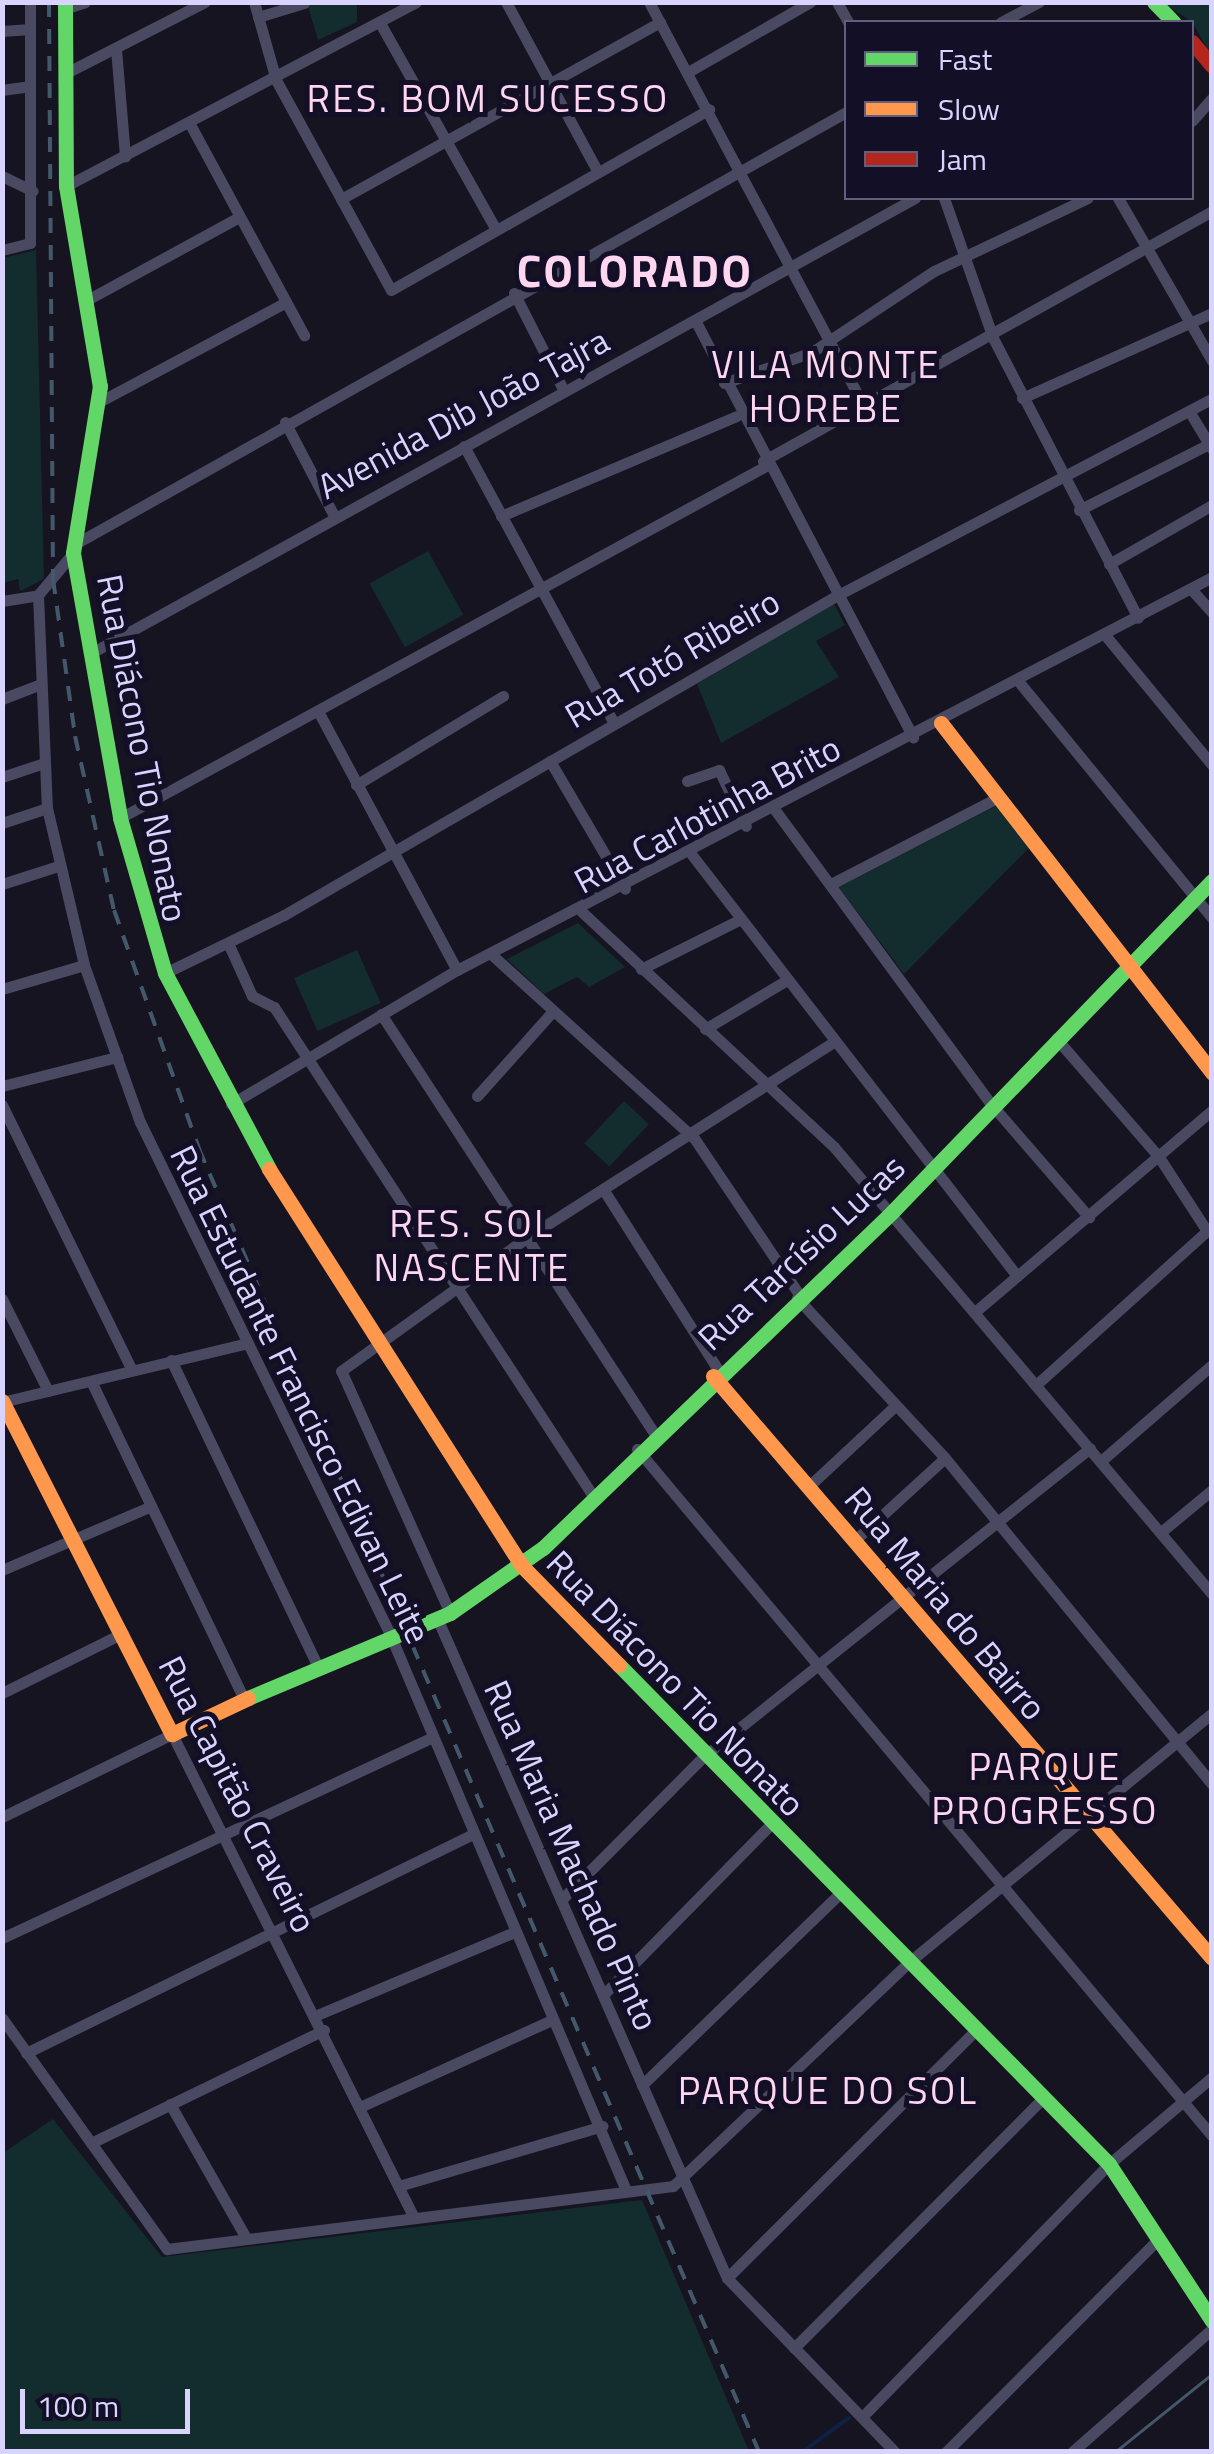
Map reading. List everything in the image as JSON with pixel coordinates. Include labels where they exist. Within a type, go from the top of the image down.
[{"type":"street","points":[[2,250],[30,243],[30,2]]},
{"type":"street","points":[[64,6],[85,2]]},
{"type":"street","points":[[64,74],[205,2]]},
{"type":"street","points":[[254,2],[276,80],[392,290],[709,110]]},
{"type":"street","points":[[66,186],[191,126],[416,2]]},
{"type":"street","points":[[506,2],[598,172]]},
{"type":"street","points":[[649,2],[744,170],[828,342],[863,404]]},
{"type":"street","points":[[688,72],[810,2]]},
{"type":"street","points":[[1005,20],[1039,2]]},
{"type":"street","points":[[258,17],[304,3]]},
{"type":"street","name":"Rua Diácono Tio Nonato","points":[[64,6],[66,186],[88,300],[99,402],[74,548],[120,818],[164,973],[230,1104],[376,1346],[521,1565],[770,1826],[1109,2164],[1212,2322]]},
{"type":"street","points":[[341,199],[660,22]]},
{"type":"street","points":[[380,23],[496,230]]},
{"type":"street","points":[[2,31],[30,28]]},
{"type":"street","points":[[1194,46],[1212,66]]},
{"type":"street","points":[[116,50],[125,158]]},
{"type":"street","points":[[2,90],[29,86]]},
{"type":"street","points":[[1194,119],[1212,98]]},
{"type":"street","points":[[74,548],[284,422],[844,113]]},
{"type":"street","points":[[191,126],[304,335]]},
{"type":"street","points":[[2,176],[33,191]]},
{"type":"street","name":"Avenida Dib João Tajra","points":[[93,652],[333,514],[794,268],[912,200]]},
{"type":"street","points":[[945,200],[993,338],[1061,478],[1138,618]]},
{"type":"street","points":[[724,382],[828,342],[963,255],[1084,200]]},
{"type":"street","points":[[1119,200],[1212,361]]},
{"type":"street","points":[[120,818],[764,463],[863,404],[993,338],[1212,210]]},
{"type":"street","points":[[88,300],[239,217]]},
{"type":"street","points":[[514,293],[564,391]]},
{"type":"street","points":[[99,402],[286,302]]},
{"type":"street","points":[[1022,398],[1212,313]]},
{"type":"street","points":[[695,320],[737,416],[913,737]]},
{"type":"street","name":"Rua Totó Ribeiro","points":[[164,973],[228,943],[393,852],[836,596],[1212,399]]},
{"type":"street","points":[[1080,510],[1210,446],[1189,411]]},
{"type":"street","points":[[501,516],[737,416]]},
{"type":"street","points":[[284,422],[333,514]]},
{"type":"street","points":[[464,446],[535,586],[613,722]]},
{"type":"street","points":[[1109,564],[1212,505]]},
{"type":"street","name":"Rua Diácono Tio Nonato","points":[[38,595],[74,548]]},
{"type":"street","name":"Rua Carlotinha Brito","points":[[230,1104],[457,970],[692,855],[1212,577]]},
{"type":"street","points":[[1191,589],[1212,612]]},
{"type":"street","points":[[2,601],[38,595]]},
{"type":"street","name":"Rua Estudante Francisco Edivan Leite","points":[[38,595],[47,808],[84,965],[117,1056],[186,1230],[396,1629],[431,1738],[512,1933],[602,2126],[624,2188]]},
{"type":"street","points":[[1104,635],[1212,765]]},
{"type":"street","points":[[1019,682],[1212,918]]},
{"type":"street","points":[[2,699],[41,684]]},
{"type":"street","points":[[356,785],[503,696]]},
{"type":"street","points":[[318,711],[457,970]]},
{"type":"street","points":[[940,723],[1212,1073]]},
{"type":"street","points":[[550,760],[624,889]]},
{"type":"street","points":[[2,778],[44,762]]},
{"type":"street","points":[[687,781],[719,770],[746,826]]},
{"type":"street","points":[[830,884],[995,798]]},
{"type":"street","points":[[2,823],[47,808]]},
{"type":"street","points":[[775,810],[992,1104],[1089,1217]]},
{"type":"street","points":[[692,855],[930,1172],[1017,1276]]},
{"type":"street","points":[[2,884],[58,866]]},
{"type":"street","name":"Rua Tarcísio Lucas","points":[[172,1734],[396,1629],[443,1616],[521,1565],[637,1449],[892,1212],[1125,964],[1212,881]]},
{"type":"street","points":[[581,911],[768,1086],[892,1212],[1212,1594]]},
{"type":"street","points":[[641,969],[741,920]]},
{"type":"street","points":[[228,943],[252,996],[274,1007],[454,1291],[593,1496]]},
{"type":"street","points":[[491,954],[692,1136],[798,1297],[945,1458],[1212,1784]]},
{"type":"street","points":[[2,989],[84,965]]},
{"type":"street","points":[[705,1029],[787,980]]},
{"type":"street","points":[[477,1096],[552,1010]]},
{"type":"street","points":[[380,1014],[529,1236],[654,1433]]},
{"type":"street","points":[[1037,1384],[1206,1237],[1202,1216],[1159,1158],[1056,1038]]},
{"type":"street","points":[[376,1346],[529,1236],[692,1136],[832,1042]]},
{"type":"street","points":[[2,1086],[117,1056]]},
{"type":"street","points":[[2,1105],[132,1370]]},
{"type":"street","points":[[976,1310],[1212,1110]]},
{"type":"street","name":"Rua Maria do Bairro","points":[[603,1189],[716,1374],[900,1596],[1212,1958]]},
{"type":"street","points":[[2,1300],[48,1391]]},
{"type":"street","points":[[4,1401],[244,1344]]},
{"type":"street","name":"Rua Maria Machado Pinto","points":[[376,1346],[340,1371],[561,1900],[727,2278],[895,2452]]},
{"type":"street","points":[[170,1360],[316,1665]]},
{"type":"street","points":[[1101,1461],[1212,1365]]},
{"type":"street","points":[[91,1381],[244,1700]]},
{"type":"street","name":"Rua Capitão Craveiro","points":[[4,1401],[317,2015],[402,2185],[413,2216]]},
{"type":"street","points":[[808,1487],[896,1404]]},
{"type":"street","points":[[561,1900],[703,1757],[995,1519],[1090,1448]]},
{"type":"street","points":[[637,1449],[1000,1886],[1187,2097],[1212,2136]]},
{"type":"street","points":[[854,1541],[945,1458]]},
{"type":"street","points":[[1161,1532],[1212,1490]]},
{"type":"street","points":[[2,1570],[151,1506]]},
{"type":"street","points":[[2,1693],[122,1633]]},
{"type":"street","points":[[2,2018],[153,2238],[167,2249],[245,2236],[685,2183],[909,1962],[1212,1713]]},
{"type":"street","points":[[2,1816],[172,1734]]},
{"type":"street","points":[[2,1938],[222,1831],[431,1738]]},
{"type":"street","points":[[605,1993],[770,1826]]},
{"type":"street","points":[[26,2052],[473,1834]]},
{"type":"street","points":[[642,2085],[840,1893]]},
{"type":"street","points":[[317,2015],[512,1933]]},
{"type":"street","points":[[362,2106],[552,2020]]},
{"type":"street","points":[[727,2278],[977,2029]]},
{"type":"street","points":[[91,2143],[324,2030]]},
{"type":"street","points":[[862,2416],[1109,2164],[1212,2077]]},
{"type":"street","points":[[794,2348],[1043,2098]]},
{"type":"street","points":[[170,2104],[245,2236]]},
{"type":"street","points":[[402,2185],[602,2126]]},
{"type":"street","points":[[946,2452],[1158,2239]]},
{"type":"street","points":[[1072,2452],[1212,2330]]},
{"type":"green space","points":[[307,3],[357,3],[357,22],[318,40]]},
{"type":"green space","points":[[1163,3],[1211,3],[1211,55],[1194,20]]},
{"type":"green space","points":[[36,250],[44,579],[20,591],[18,579],[3,583],[3,258]]},
{"type":"green space","points":[[428,551],[463,615],[405,647],[369,583]]},
{"type":"green space","points":[[834,604],[845,625],[816,641],[839,677],[721,743],[697,684]]},
{"type":"green space","points":[[996,806],[1029,848],[904,974],[839,887]]},
{"type":"green space","points":[[578,923],[625,967],[589,987],[577,977],[544,994],[507,959]]},
{"type":"green space","points":[[357,950],[381,1003],[318,1031],[294,978]]},
{"type":"green space","points":[[624,1101],[649,1124],[609,1167],[584,1143]]},
{"type":"green space","points":[[53,2119],[162,2257],[642,2200],[749,2451],[3,2451],[3,2153]]},
{"type":"waterway","points":[[802,2452],[849,2418]]},
{"type":"waterway","points":[[775,2452],[789,2452]]},
{"type":"tram line","points":[[1115,2452],[1212,2374]]},
{"type":"railway","points":[[49,2],[53,579],[75,736],[114,910],[199,1149],[759,2452]]},
{"type":"traffic: fast","points":[[65,2],[66,186],[100,386],[73,553],[120,818],[165,973],[269,1169]]},
{"type":"traffic: fast","points":[[1154,2],[1171,20]]},
{"type":"traffic: fast","points":[[248,1698],[450,1613],[543,1548],[892,1212],[1212,881]]},
{"type":"traffic: fast","points":[[619,1665],[1109,2164],[1212,2321]]},
{"type":"traffic: slow","points":[[941,723],[1212,1073]]},
{"type":"traffic: slow","points":[[269,1169],[521,1565],[619,1665]]},
{"type":"traffic: slow","points":[[713,1376],[1212,1958]]},
{"type":"traffic: slow","points":[[2,1401],[172,1734],[248,1698]]},
{"type":"traffic: jam","points":[[1194,44],[1212,66]]},
{"type":"district","name":"RES. BOM SUCESSO","points":[[488,99]]},
{"type":"district","name":"COLORADO","points":[[635,271]]},
{"type":"district","name":"VILA MONTE HOREBE","points":[[826,387]]},
{"type":"district","name":"RES. SOL NASCENTE","points":[[472,1246]]},
{"type":"district","name":"PARQUE PROGRESSO","points":[[1045,1789]]},
{"type":"district","name":"PARQUE DO SOL","points":[[828,2091]]}]
